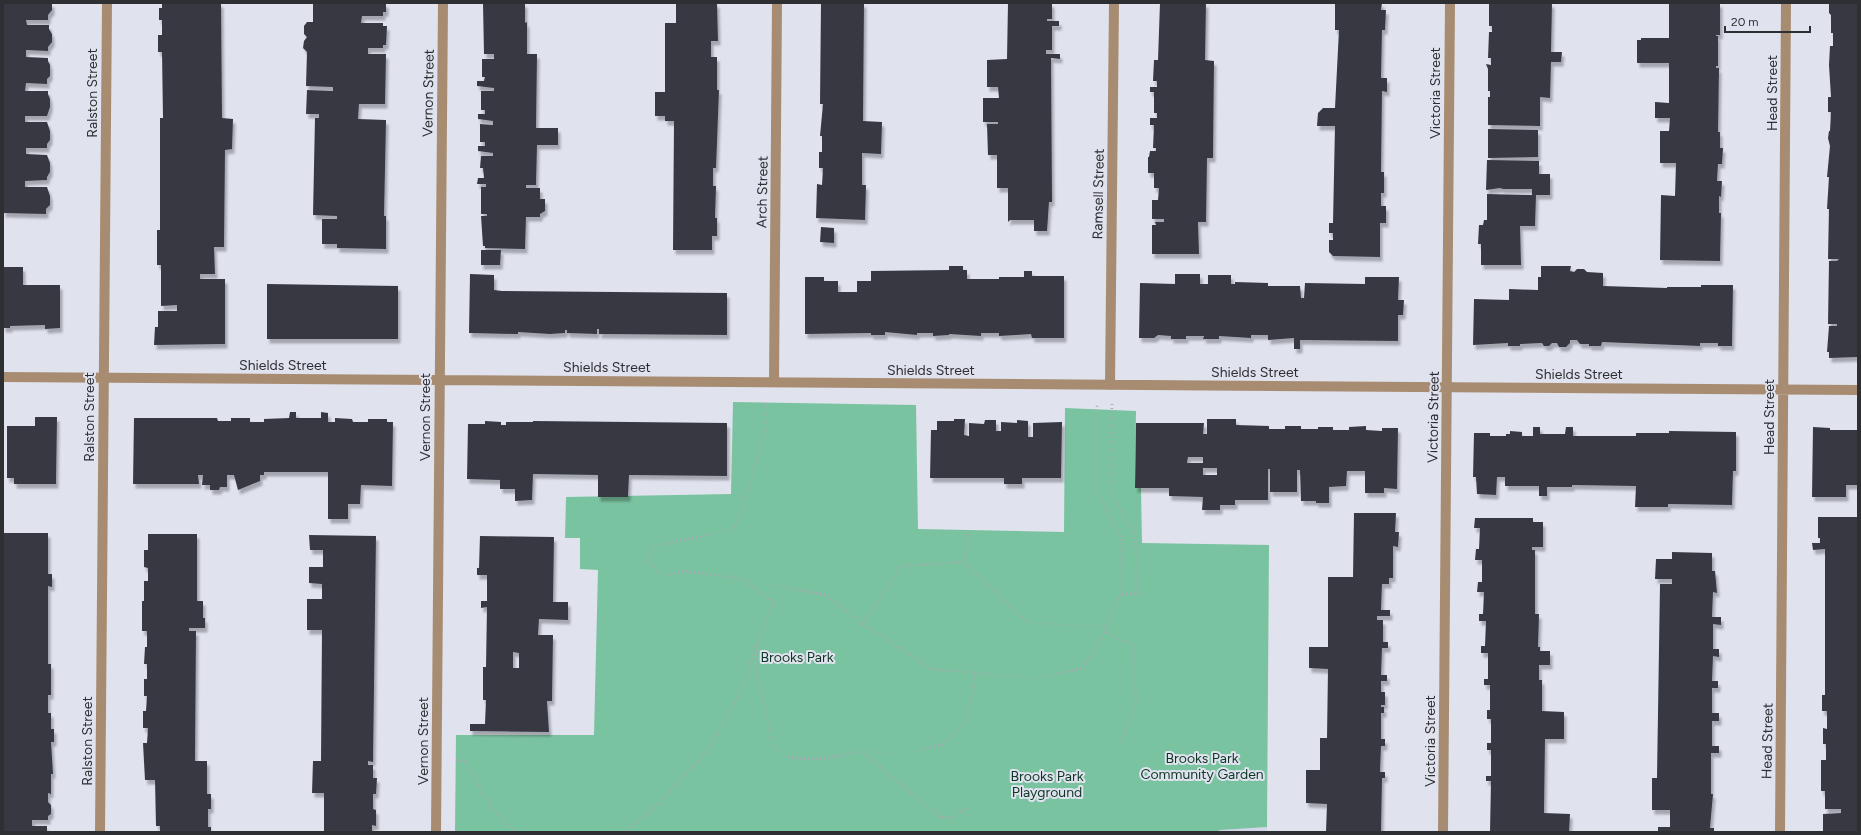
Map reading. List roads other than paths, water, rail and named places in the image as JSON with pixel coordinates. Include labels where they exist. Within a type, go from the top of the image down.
[{"type":"street","name":"Ralston Street","points":[[100,832],[107,3]]},
{"type":"street","name":"Vernon Street","points":[[436,832],[443,3]]},
{"type":"street","name":"Arch Street","points":[[774,382],[778,3]]},
{"type":"street","name":"Ramsell Street","points":[[1112,385],[1114,3]]},
{"type":"street","name":"Victoria Street","points":[[1443,832],[1450,3]]},
{"type":"street","name":"Head Street","points":[[1780,832],[1786,3]]},
{"type":"street","name":"Shields Street","points":[[3,377],[1858,390]]},
{"type":"park label","name":"Brooks Park","points":[[797,657]]},
{"type":"park label","name":"Brooks Park Community Garden","points":[[1202,766]]},
{"type":"park label","name":"Brooks Park Playground","points":[[1047,784]]}]
